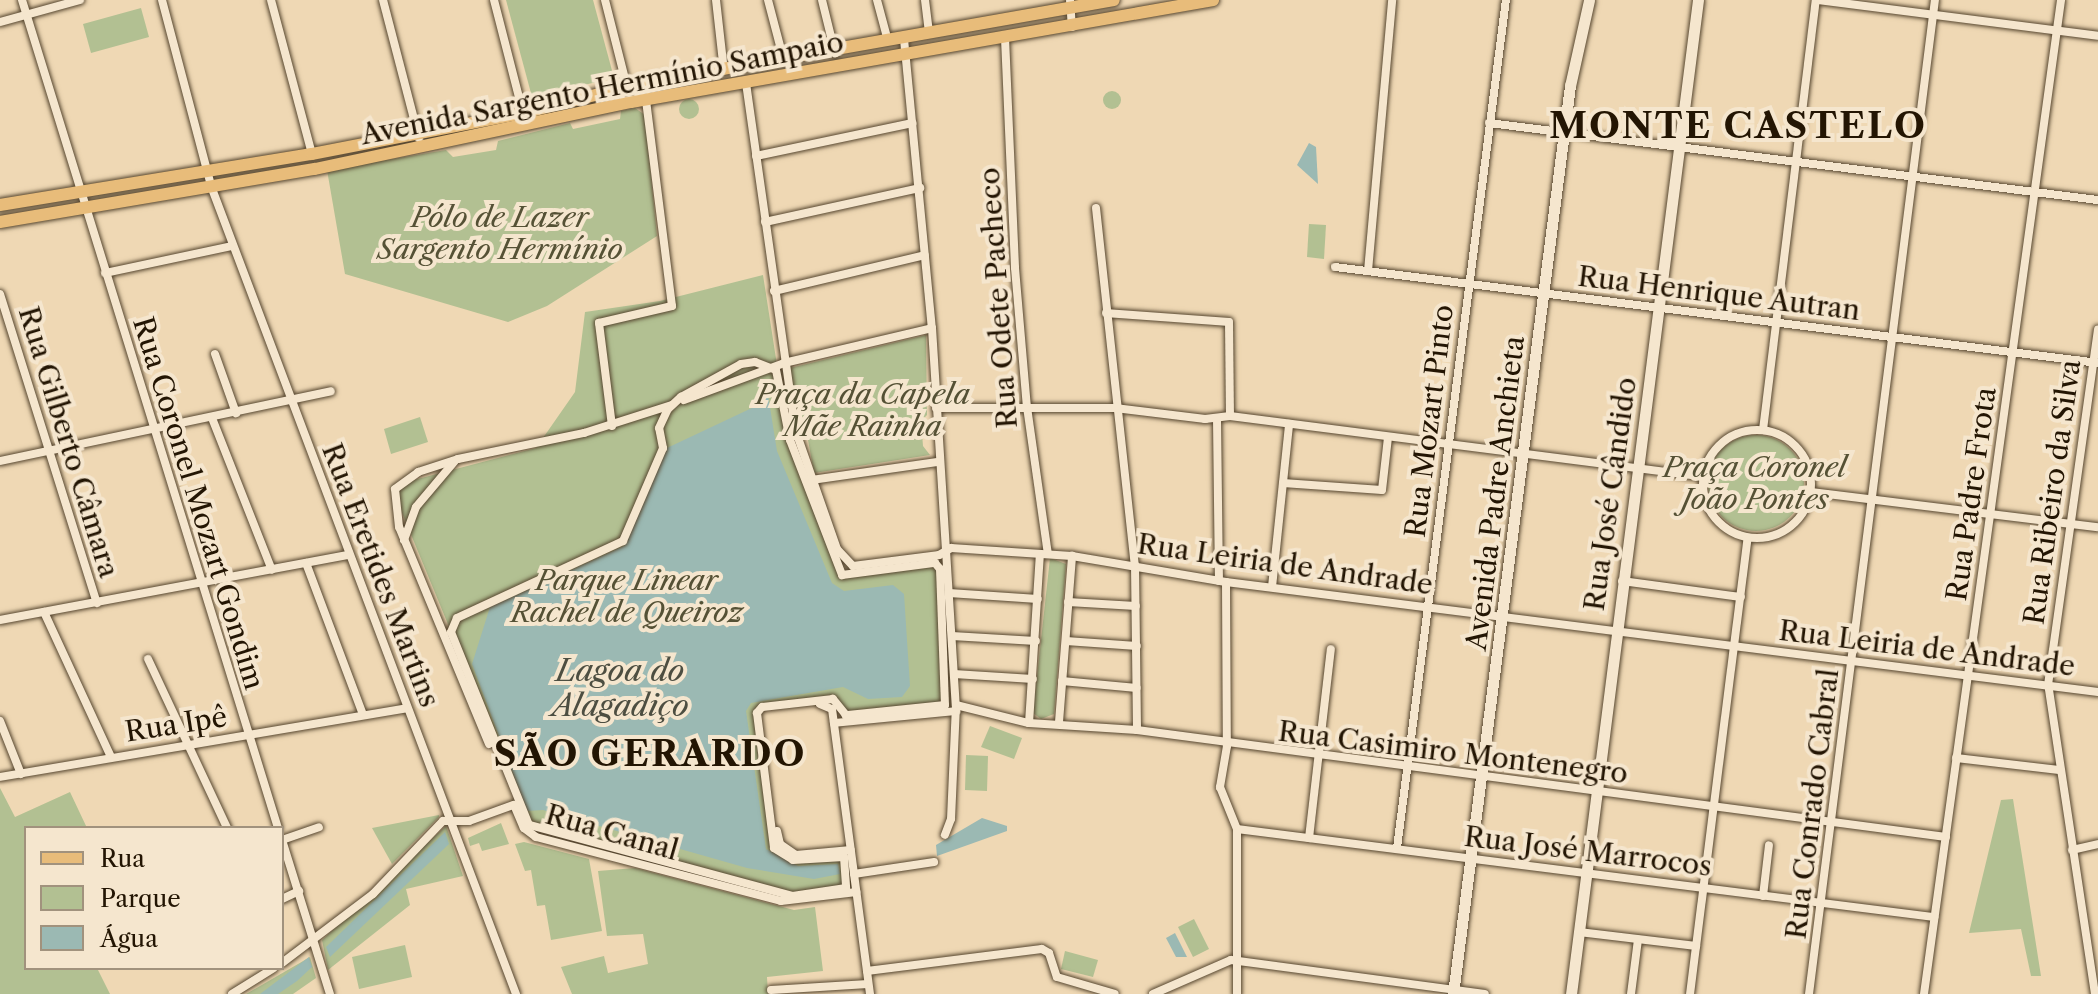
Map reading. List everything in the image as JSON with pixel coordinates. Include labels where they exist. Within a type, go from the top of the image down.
[{"type":"main road","name":"Avenida Sargento Hermínio Sampaio","points":[[0,205],[312,154],[523,113],[627,87],[835,53],[1070,4],[1114,0]]},
{"type":"main road","name":"Avenida Sargento Hermínio Sampaio","points":[[0,222],[84,205],[211,186],[646,100],[1213,0]]},
{"type":"street","name":"Rua Coronel Mozart Gondim","points":[[22,0],[152,430],[277,826]]},
{"type":"street","points":[[0,22],[80,0]]},
{"type":"street","name":"Rua Eretides Martins","points":[[162,0],[211,186],[232,246],[516,994]]},
{"type":"street","points":[[271,0],[312,154]]},
{"type":"street","points":[[383,0],[421,146]]},
{"type":"street","points":[[494,0],[523,113]]},
{"type":"street","points":[[605,0],[627,87]]},
{"type":"street","points":[[716,0],[724,71]]},
{"type":"street","points":[[768,0],[784,61]]},
{"type":"street","points":[[822,0],[835,53]]},
{"type":"street","points":[[877,0],[888,42]]},
{"type":"street","points":[[925,0],[929,34]]},
{"type":"street","points":[[1368,271],[1392,0]]},
{"type":"street","name":"Rua Mozart Pinto","points":[[1397,848],[1506,0]]},
{"type":"street","name":"Avenida Padre Anchieta","points":[[1454,992],[1564,131],[1577,38],[1589,0]]},
{"type":"street","name":"Rua José Cândido","points":[[1571,994],[1698,0]]},
{"type":"street","points":[[1763,430],[1817,0],[2098,36]]},
{"type":"street","name":"Rua Conrado Cabral","points":[[1809,994],[1935,0]]},
{"type":"street","name":"Rua Padre Frota","points":[[1924,994],[2061,0]]},
{"type":"street","points":[[1070,4],[1072,27]]},
{"type":"street","name":"Rua Odete Pacheco","points":[[1005,38],[1027,407],[1044,554],[1029,723]]},
{"type":"street","points":[[904,39],[932,328],[937,462],[956,708],[945,835]]},
{"type":"street","points":[[746,83],[784,363],[795,429],[812,480],[937,462]]},
{"type":"street","points":[[612,426],[599,323],[672,306],[646,100]]},
{"type":"street","points":[[756,156],[913,123]]},
{"type":"street","points":[[1489,123],[2098,200]]},
{"type":"street","points":[[765,222],[920,188]]},
{"type":"street","points":[[1096,208],[1115,408],[1135,565],[1137,730]]},
{"type":"street","points":[[105,273],[232,246]]},
{"type":"street","points":[[774,291],[925,255]]},
{"type":"street","name":"Rua Henrique Autran","points":[[1335,267],[2096,362]]},
{"type":"street","name":"Rua Gilberto Câmara","points":[[0,294],[97,603]]},
{"type":"street","points":[[1106,313],[1229,322],[1230,416]]},
{"type":"street","points":[[513,805],[404,540],[393,507],[395,489],[418,472],[458,459],[612,426],[784,363],[932,328]]},
{"type":"street","name":"Rua Ribeiro da Silva","points":[[2095,994],[2048,685],[2096,362],[2098,329]]},
{"type":"street","points":[[215,354],[236,413]]},
{"type":"street","points":[[673,405],[659,428],[663,448],[623,541],[457,618],[451,632],[512,790],[532,828],[787,895],[846,888],[844,857],[793,860],[774,848],[757,713],[762,707],[833,699],[846,715],[945,705],[940,569],[935,563],[842,575],[790,440],[773,367]]},
{"type":"street","points":[[0,461],[331,391]]},
{"type":"street","points":[[936,408],[1115,408],[1217,419],[1230,416],[1703,477]]},
{"type":"street","points":[[212,418],[272,570]]},
{"type":"street","points":[[1217,419],[1227,746],[1220,787],[1237,829],[1237,994]]},
{"type":"street","points":[[1272,587],[1289,424]]},
{"type":"street","points":[[1763,430],[1780,435],[1800,451],[1811,474],[1811,492],[1802,514],[1784,531],[1748,538],[1718,522],[1708,509],[1703,477],[1719,445],[1740,433],[1763,430]]},
{"type":"street","points":[[1283,483],[1382,490],[1388,437]]},
{"type":"street","points":[[404,540],[429,487],[458,459]]},
{"type":"street","name":"Rua Leiria de Andrade","points":[[812,480],[837,549],[848,563],[857,566],[945,551],[1072,556],[1222,582],[1616,629],[2098,692]]},
{"type":"street","points":[[1811,492],[1872,497],[2098,527]]},
{"type":"street","points":[[1690,994],[1748,538]]},
{"type":"street","points":[[0,620],[349,555]]},
{"type":"street","points":[[1059,722],[1072,556]]},
{"type":"street","points":[[306,563],[363,715]]},
{"type":"street","points":[[1622,581],[1741,597]]},
{"type":"street","points":[[949,593],[1038,599]]},
{"type":"street","points":[[1068,602],[1136,606]]},
{"type":"street","points":[[44,612],[111,757]]},
{"type":"street","points":[[952,636],[1036,641]]},
{"type":"street","points":[[1066,641],[1137,646]]},
{"type":"street","points":[[1309,838],[1331,649]]},
{"type":"street","points":[[148,659],[226,826]]},
{"type":"street","points":[[954,674],[1033,679]]},
{"type":"street","points":[[1062,681],[1137,688]]},
{"type":"street","points":[[771,990],[869,989],[867,971],[856,892],[851,850],[834,723],[828,704],[768,710],[762,716],[780,844],[796,855],[851,850]]},
{"type":"street","name":"Rua Ipê","points":[[0,777],[407,708]]},
{"type":"street","name":"Rua Casimiro Montenegro","points":[[834,723],[956,708],[1029,723],[1059,722],[1137,730],[1227,746],[1946,837]]},
{"type":"street","points":[[0,721],[21,774]]},
{"type":"street","points":[[1956,758],[2059,770]]},
{"type":"street","name":"Rua Canal","points":[[284,962],[373,894],[437,826],[513,805],[524,828],[536,837],[751,893],[796,902],[856,892]]},
{"type":"street","points":[[284,839],[319,827]]},
{"type":"street","name":"Rua José Marrocos","points":[[1237,829],[1934,917]]},
{"type":"street","points":[[2072,850],[2098,844]]},
{"type":"street","points":[[1763,896],[1769,845]]},
{"type":"street","points":[[284,846],[330,994]]},
{"type":"street","points":[[854,874],[934,862]]},
{"type":"street","points":[[284,898],[299,891]]},
{"type":"street","points":[[1579,932],[1696,946]]},
{"type":"street","points":[[1631,994],[1638,939]]},
{"type":"street","points":[[867,971],[1042,949],[1049,953],[1057,977],[1115,994]]},
{"type":"street","points":[[1153,994],[1239,961],[1485,994]]},
{"type":"street","points":[[232,994],[271,970]]},
{"type":"green space","points":[[506,0],[593,0],[614,78],[532,97]]},
{"type":"green space","points":[[141,8],[149,37],[91,53],[83,24]]},
{"type":"green space","points":[[1108,91],[1116,91],[1121,100],[1119,107],[1108,109],[1103,104],[1103,96]]},
{"type":"green space","points":[[689,99],[696,102],[699,109],[696,116],[689,119],[682,116],[679,109],[682,102]]},
{"type":"green space","name":"Pólo de Lazer Sargento Hermínio","points":[[635,108],[645,115],[657,236],[547,306],[508,322],[345,274],[327,170],[446,150],[453,157],[496,150],[498,141],[570,123],[573,129],[620,119],[621,111]]},
{"type":"green space","points":[[1309,224],[1326,225],[1324,259],[1307,257]]},
{"type":"green space","name":"Parque Linear Rachel de Queiroz","points":[[763,275],[786,423],[840,572],[939,565],[947,701],[846,715],[835,700],[759,709],[779,855],[844,857],[847,885],[803,895],[532,828],[391,486],[536,448],[575,392],[585,312],[660,301]]},
{"type":"green space","name":"Praça da Capela Mãe Rainha","points":[[926,335],[927,415],[921,421],[923,446],[930,455],[814,473],[804,418],[796,413],[790,368]]},
{"type":"green space","points":[[420,417],[428,442],[391,454],[384,429]]},
{"type":"green space","name":"Praça Coronel João Pontes","points":[[1756,435],[1774,439],[1790,449],[1800,465],[1804,483],[1800,501],[1790,517],[1774,527],[1756,531],[1738,527],[1722,517],[1712,501],[1708,483],[1712,465],[1722,449],[1738,439]]},
{"type":"green space","points":[[1050,558],[1066,564],[1054,714],[1041,719],[1033,713]]},
{"type":"green space","points":[[990,726],[1022,738],[1014,759],[981,747]]},
{"type":"green space","points":[[966,755],[988,756],[987,791],[965,790]]},
{"type":"green space","points":[[0,788],[15,817],[70,792],[86,826],[24,826],[24,970],[98,970],[110,994],[0,994]]},
{"type":"green space","points":[[2013,799],[2041,976],[2031,976],[2021,929],[1969,933],[2001,800]]},
{"type":"green space","points":[[439,815],[392,864],[372,828]]},
{"type":"green space","points":[[501,823],[509,844],[482,851],[479,843],[470,846],[468,838]]},
{"type":"green space","points":[[446,826],[463,876],[406,889],[410,905],[328,970],[322,940]]},
{"type":"green space","points":[[524,842],[589,859],[602,931],[551,940],[545,905],[537,906],[531,870],[525,871],[515,844]]},
{"type":"green space","points":[[635,868],[794,910],[815,907],[823,971],[767,977],[768,994],[572,994],[561,967],[604,956],[608,973],[648,964],[643,934],[607,936],[598,871]]},
{"type":"green space","points":[[1194,919],[1209,949],[1193,957],[1178,927]]},
{"type":"green space","points":[[405,945],[412,977],[359,989],[352,957]]},
{"type":"green space","points":[[1065,951],[1098,960],[1093,977],[1061,969]]},
{"type":"green space","points":[[310,957],[316,978],[293,994],[246,994]]},
{"type":"water","points":[[1309,143],[1316,147],[1318,184],[1297,165]]},
{"type":"water","name":"Lagoa do Alagadiço","points":[[766,380],[772,381],[768,395],[777,451],[832,583],[844,591],[893,585],[904,594],[910,686],[902,697],[868,699],[843,687],[751,703],[746,711],[766,849],[798,866],[838,864],[840,874],[814,879],[747,868],[543,810],[527,811],[472,664],[490,607],[624,546],[667,448],[754,407]]},
{"type":"water","points":[[982,818],[1007,826],[1007,831],[937,856],[936,845]]},
{"type":"water","points":[[445,832],[449,844],[330,957],[326,947]]},
{"type":"water","points":[[1175,933],[1187,957],[1176,957],[1166,938]]},
{"type":"water","points":[[309,957],[312,967],[297,981],[278,994],[260,994]]},
{"type":"district","name":"MONTE CASTELO","points":[[1738,126]]},
{"type":"district","name":"SÃO GERARDO","points":[[650,754]]}]
